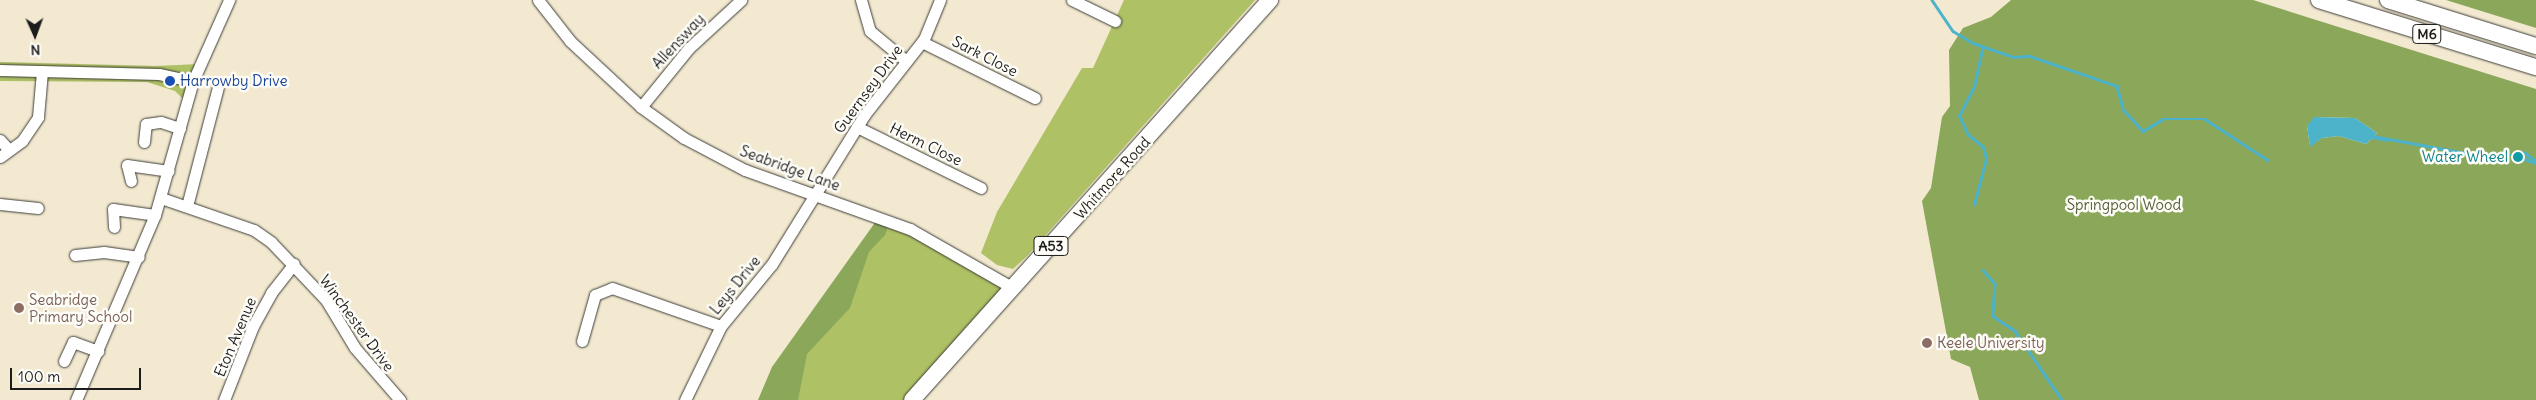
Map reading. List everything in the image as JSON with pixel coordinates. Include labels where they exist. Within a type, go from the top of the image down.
[{"type":"highway","name":"Whitmore Road","points":[[912,400],[1270,0]]},
{"type":"highway","name":"M6","points":[[2319,0],[2536,67]]},
{"type":"highway","name":"M6","points":[[2388,0],[2536,46]]},
{"type":"street","points":[[76,400],[139,257],[161,198],[193,81],[229,0]]},
{"type":"street","name":"Seabridge Lane","points":[[538,0],[570,41],[640,107],[684,138],[745,170],[814,192],[910,229],[1013,288]]},
{"type":"street","name":"Allensway","points":[[640,107],[689,48],[741,0]]},
{"type":"street","points":[[861,0],[870,31],[906,61]]},
{"type":"street","name":"Guernsey Drive","points":[[814,192],[857,127],[922,42],[940,0]]},
{"type":"street","points":[[1072,0],[1115,20]]},
{"type":"street","name":"Sark Close","points":[[922,42],[1035,98]]},
{"type":"street","points":[[0,70],[159,74],[193,81]]},
{"type":"street","points":[[0,140],[4,154],[22,141],[38,117],[42,71]]},
{"type":"street","points":[[187,206],[218,86]]},
{"type":"street","points":[[144,142],[146,124],[161,122],[180,128]]},
{"type":"street","name":"Herm Close","points":[[857,127],[981,188]]},
{"type":"street","points":[[131,181],[127,165],[169,171]]},
{"type":"street","name":"Leys Drive","points":[[685,400],[720,326],[772,264],[814,192]]},
{"type":"street","name":"Winchester Drive","points":[[161,198],[254,230],[294,264],[326,300],[385,387],[400,400]]},
{"type":"street","points":[[0,204],[38,208]]},
{"type":"street","points":[[114,227],[113,209],[155,215]]},
{"type":"street","points":[[75,255],[104,252],[139,257]]},
{"type":"street","name":"Eton Avenue","points":[[227,398],[254,326],[271,293],[294,264]]},
{"type":"street","points":[[582,342],[595,295],[612,288],[720,326]]},
{"type":"street","points":[[64,361],[73,342],[98,351]]},
{"type":"green space","points":[[1124,0],[1255,0],[1027,256],[1013,269],[997,265],[981,253],[997,212],[1082,68],[1093,68]]},
{"type":"green space","name":"Springpool Wood","points":[[2011,0],[2253,0],[2536,89],[2536,400],[1979,400],[1970,367],[1951,359],[1922,201],[1931,188],[1942,117],[1950,106],[1949,50],[1963,28],[1991,17]],"holes":[[[2319,117],[2355,118],[2377,133],[2366,144],[2339,136],[2322,138],[2310,146],[2307,126]]]},
{"type":"green space","points":[[2446,0],[2536,0],[2536,28]]},
{"type":"green space","points":[[0,62],[156,66],[199,64],[187,103],[175,91],[147,82],[0,81]]},
{"type":"green space","points":[[879,217],[1013,288],[912,400],[758,400]]},
{"type":"green space","points":[[879,217],[890,221],[885,235],[869,252],[850,308],[807,354],[798,400],[758,400],[772,367]]},
{"type":"water","points":[[2314,117],[2355,118],[2377,133],[2366,144],[2339,136],[2322,138],[2310,147],[2307,126]]},
{"type":"waterway","points":[[1932,0],[1953,31],[1973,43]]},
{"type":"waterway","points":[[1973,43],[2014,57],[2030,56],[2117,86],[2123,109],[2143,131],[2163,119],[2205,119],[2268,160]]},
{"type":"waterway","points":[[1974,205],[1986,159],[1983,147],[1968,135],[1959,116],[1974,87],[1982,48]]},
{"type":"waterway","points":[[2373,136],[2477,155],[2514,155],[2536,163]]},
{"type":"waterway","points":[[2372,137],[2387,140]]},
{"type":"waterway","points":[[2514,155],[2524,152],[2536,161]]},
{"type":"waterway","points":[[1983,270],[1995,284],[1993,316],[2015,331],[2062,400]]},
{"type":"place","name":"Harrowby Drive","points":[[170,81]]},
{"type":"place","name":"Water Wheel","points":[[2518,157]]},
{"type":"place","name":"Seabridge Primary School","points":[[19,308]]},
{"type":"place","name":"Keele University","points":[[1927,343]]}]
